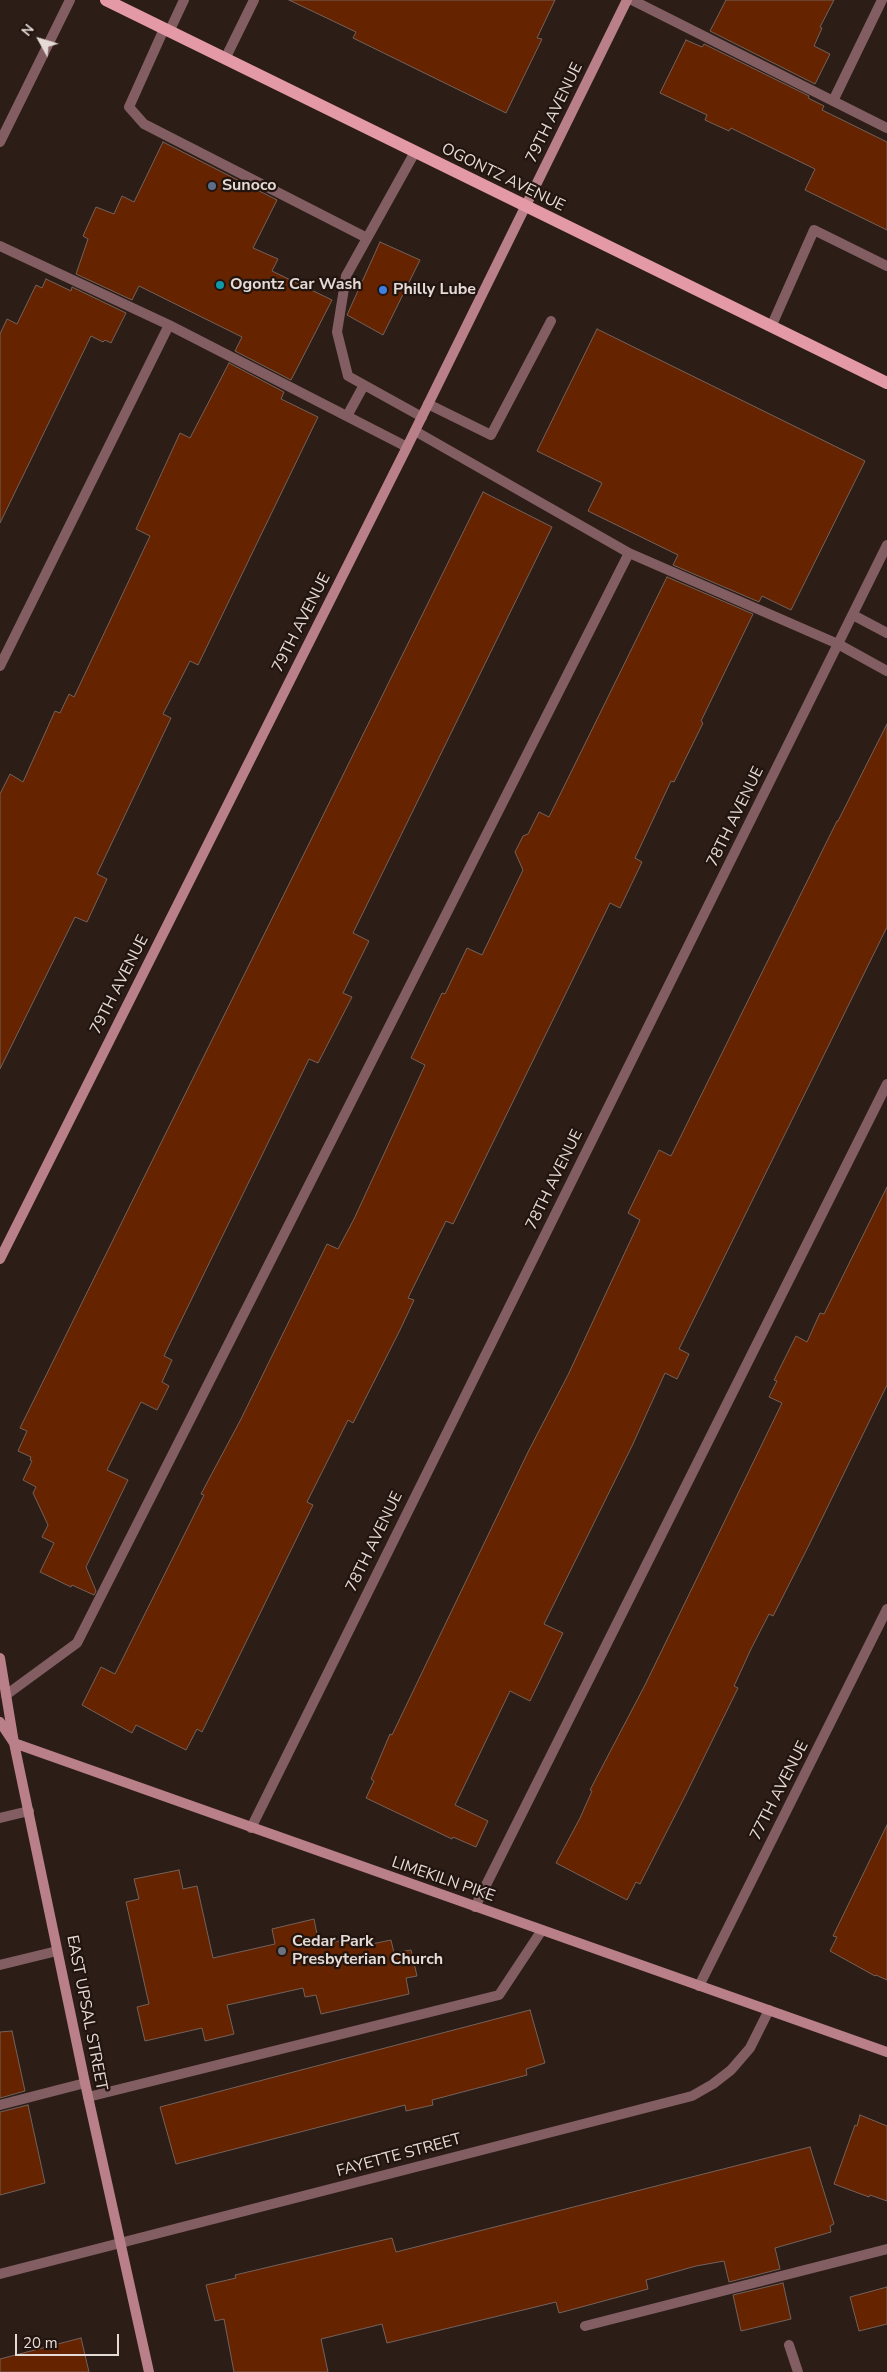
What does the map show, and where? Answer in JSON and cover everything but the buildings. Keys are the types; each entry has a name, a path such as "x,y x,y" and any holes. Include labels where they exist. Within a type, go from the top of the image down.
{"main road":[{"name":"OGONTZ AVENUE","path":"106,0 887,383"}],"street":[{"path":"0,142 70,0"},
{"path":"184,0 166,30 129,107 144,124 367,238"},
{"path":"225,59 254,0"},
{"name":"79TH AVENUE","path":"0,1259 422,417 627,0"},
{"path":"632,0 887,128"},
{"path":"833,101 882,0"},
{"path":"415,152 346,276 337,332 348,376 422,417"},
{"path":"771,326 814,230 887,266"},
{"path":"0,246 169,326 407,447"},
{"path":"428,404 491,435 551,321"},
{"path":"0,666 169,326"},
{"path":"347,416 364,385"},
{"path":"415,431 629,553 838,644 887,671"},
{"name":"78TH AVENUE","path":"251,1828 887,545"},
{"path":"6,1695 77,1643 629,553"},
{"path":"853,615 887,633"},
{"path":"475,1907 887,1084"},
{"name":"77TH AVENUE","path":"699,1986 887,1609"},
{"name":"EAST UPSAL STREET","path":"0,1658 14,1744 85,2084 149,2372"},
{"path":"0,1722 14,1744"},
{"name":"LIMEKILN PIKE","path":"0,1735 14,1744 887,2052"},
{"path":"0,1818 29,1811"},
{"path":"88,2097 499,1996 542,1930"},
{"path":"0,1965 58,1951"},
{"name":"FAYETTE STREET","path":"0,2274 692,2096 713,2084 731,2070 750,2048 769,2010"},
{"path":"0,2105 85,2084"},
{"path":"585,2326 887,2249"},
{"path":"789,2345 798,2372"}],"place":[{"name":"Sunoco","path":"212,186"},
{"name":"Ogontz Car Wash","path":"220,285"},
{"name":"Philly Lube","path":"383,290"},
{"name":"Cedar Park Presbyterian Church","path":"282,1951"}]}
